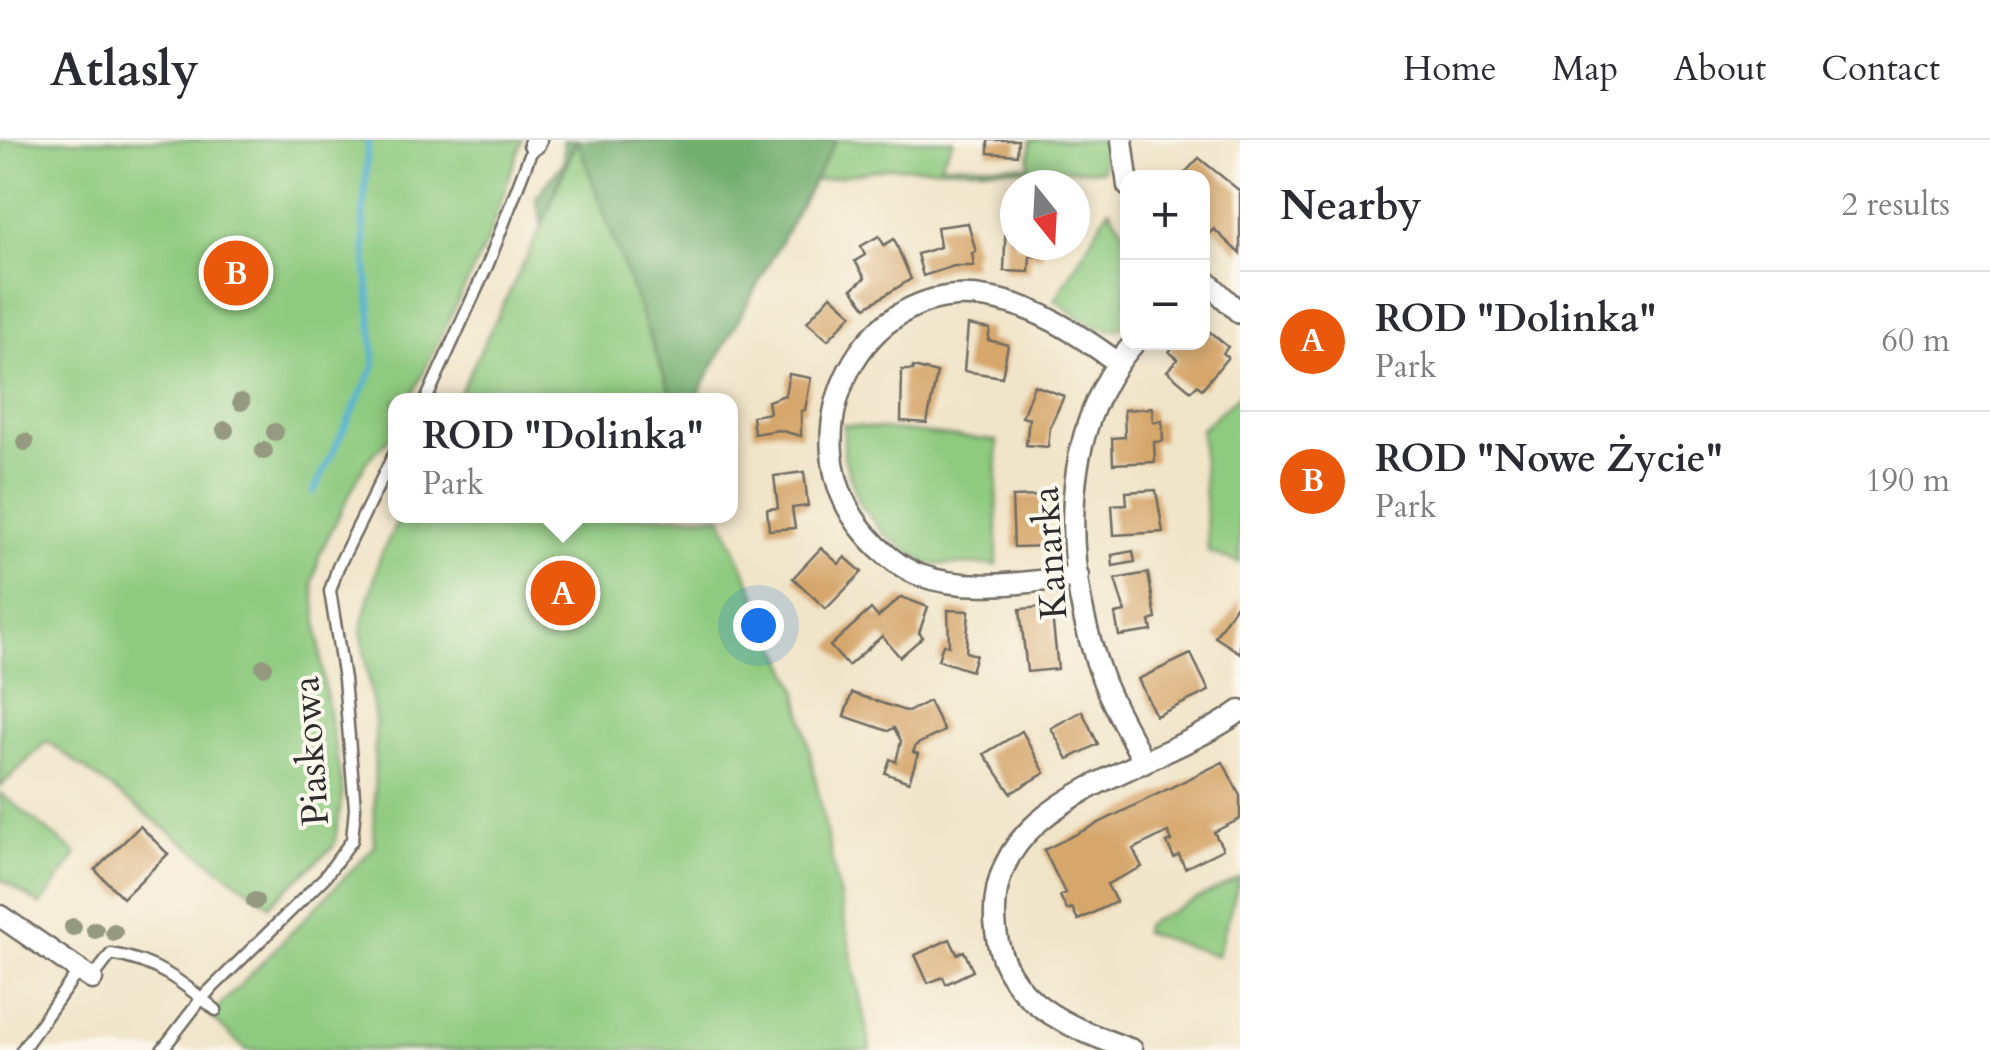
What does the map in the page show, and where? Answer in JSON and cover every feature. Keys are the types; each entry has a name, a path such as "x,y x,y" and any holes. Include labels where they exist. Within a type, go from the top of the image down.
{"street":[{"path":"1122,140 1126,170"},
{"path":"1210,284 1240,312"},
{"path":"1078,576 1002,584 945,581 917,574 892,559 854,521 841,498 831,472 830,418 837,391 886,325 940,300 966,296 1018,305 1068,329 1117,362"},
{"name":"Kanarka","path":"1128,350 1087,417 1079,448 1075,492 1078,576 1102,678 1144,763"},
{"path":"1132,1050 1078,1030 1042,1011 1012,976 1002,957 994,918 1000,878 1026,830 1065,802 1240,711"},
{"path":"0,916 86,974"}],"lane":[{"path":"429,393 535,142"},
{"name":"Piaskowa","path":"162,1050 202,998 314,888 352,840 355,808 344,679 330,592 338,566 388,466"},
{"path":"22,1050 86,974 111,954 165,968 216,1010"}],"green space":[{"path":"0,140 522,140 487,241 413,393 388,393 388,439 366,462 320,553 313,582 323,678 343,792 334,846 269,905 47,741 0,787"},
{"path":"563,140 575,140 542,226 536,197 564,162"},
{"path":"577,140 670,393 459,393 542,226"},
{"path":"577,140 836,140 699,393 670,393"},
{"path":"836,140 954,140 940,164 1029,166 1031,140 1103,140 1102,170 893,167 813,181"},
{"path":"1109,209 1120,226 1120,328 1111,330 1091,324 1055,300 1079,260 1090,260 1090,241"},
{"path":"1240,394 1240,563 1208,552 1201,429"},
{"path":"844,425 997,441 997,565 928,564 884,534 859,503 844,457"},
{"path":"397,523 724,523 797,689 871,1050 246,1050 210,1016 374,847 375,721 361,629 380,557"},
{"path":"0,793 77,854 41,905 0,878"},
{"path":"1240,878 1217,956 1143,932 1146,924"}],"building":[{"path":"988,140 1018,140 1017,155 988,153"},
{"path":"1199,158 1240,191 1240,254 1214,229 1210,233 1210,170 1188,170"},
{"path":"968,223 976,252 972,253 974,266 954,266 923,276 917,254 940,247 937,227"},
{"path":"879,236 884,245 894,239 911,279 866,307 852,289 865,278 855,261 865,255 861,246"},
{"path":"1004,260 1030,260 1029,272 1004,271"},
{"path":"831,295 852,314 828,340 807,322"},
{"path":"968,325 990,329 988,340 1008,345 1002,377 964,371"},
{"path":"1210,332 1228,347 1223,353 1228,357 1202,389 1197,385 1191,391 1167,371 1178,359 1169,352 1210,350"},
{"path":"913,367 937,373 927,423 901,421 902,370"},
{"path":"789,374 811,378 805,410 801,411 801,436 779,430 754,434 752,416 770,413 768,401 785,395"},
{"path":"1034,385 1064,396 1050,427 1048,447 1026,445 1029,419 1022,417"},
{"path":"1152,408 1153,422 1162,421 1163,441 1154,442 1155,462 1113,464 1112,438 1125,437 1124,410"},
{"path":"804,472 808,506 792,508 795,528 769,530 767,509 778,508 774,476"},
{"path":"1156,490 1163,532 1114,535 1112,505 1127,504 1126,492"},
{"path":"1041,496 1047,546 1014,547 1012,497"},
{"path":"821,548 839,564 845,557 862,572 826,609 793,578"},
{"path":"1133,551 1135,562 1113,566 1112,555"},
{"path":"1148,573 1156,619 1150,621 1152,631 1119,636 1115,614 1125,612 1115,579"},
{"path":"901,597 928,607 919,633 923,637 900,657 882,636 848,666 830,646 871,609 878,617"},
{"path":"1240,599 1240,653 1215,637"},
{"path":"1051,606 1058,669 1027,672 1020,609"},
{"path":"948,610 969,611 966,652 976,655 971,671 938,660 943,644 949,646"},
{"path":"1191,654 1209,691 1156,716 1138,679"},
{"path":"852,693 908,712 929,701 944,731 916,745 913,752 918,754 909,782 885,773 890,759 896,762 901,741 894,728 888,731 844,716"},
{"path":"1082,711 1098,744 1068,759 1051,728"},
{"path":"1022,731 1045,773 1011,793 984,754"},
{"path":"1223,762 1240,796 1240,819 1214,832 1223,849 1185,868 1179,855 1174,858 1167,843 1172,841 1168,832 1133,849 1142,867 1107,884 1116,902 1078,920 1072,908 1067,910 1060,896 1065,893 1044,850"},
{"path":"140,826 168,854 123,898 95,870"},
{"path":"950,939 957,954 964,951 973,971 946,984 943,977 928,983 915,955"}],"waterway":[{"path":"313,493 375,365 363,218 368,140"}],"place":[{"name":"ROD \"Nowe Życie\"","path":"236,273"},
{"name":"ROD \"Dolinka\"","path":"563,593"}]}
